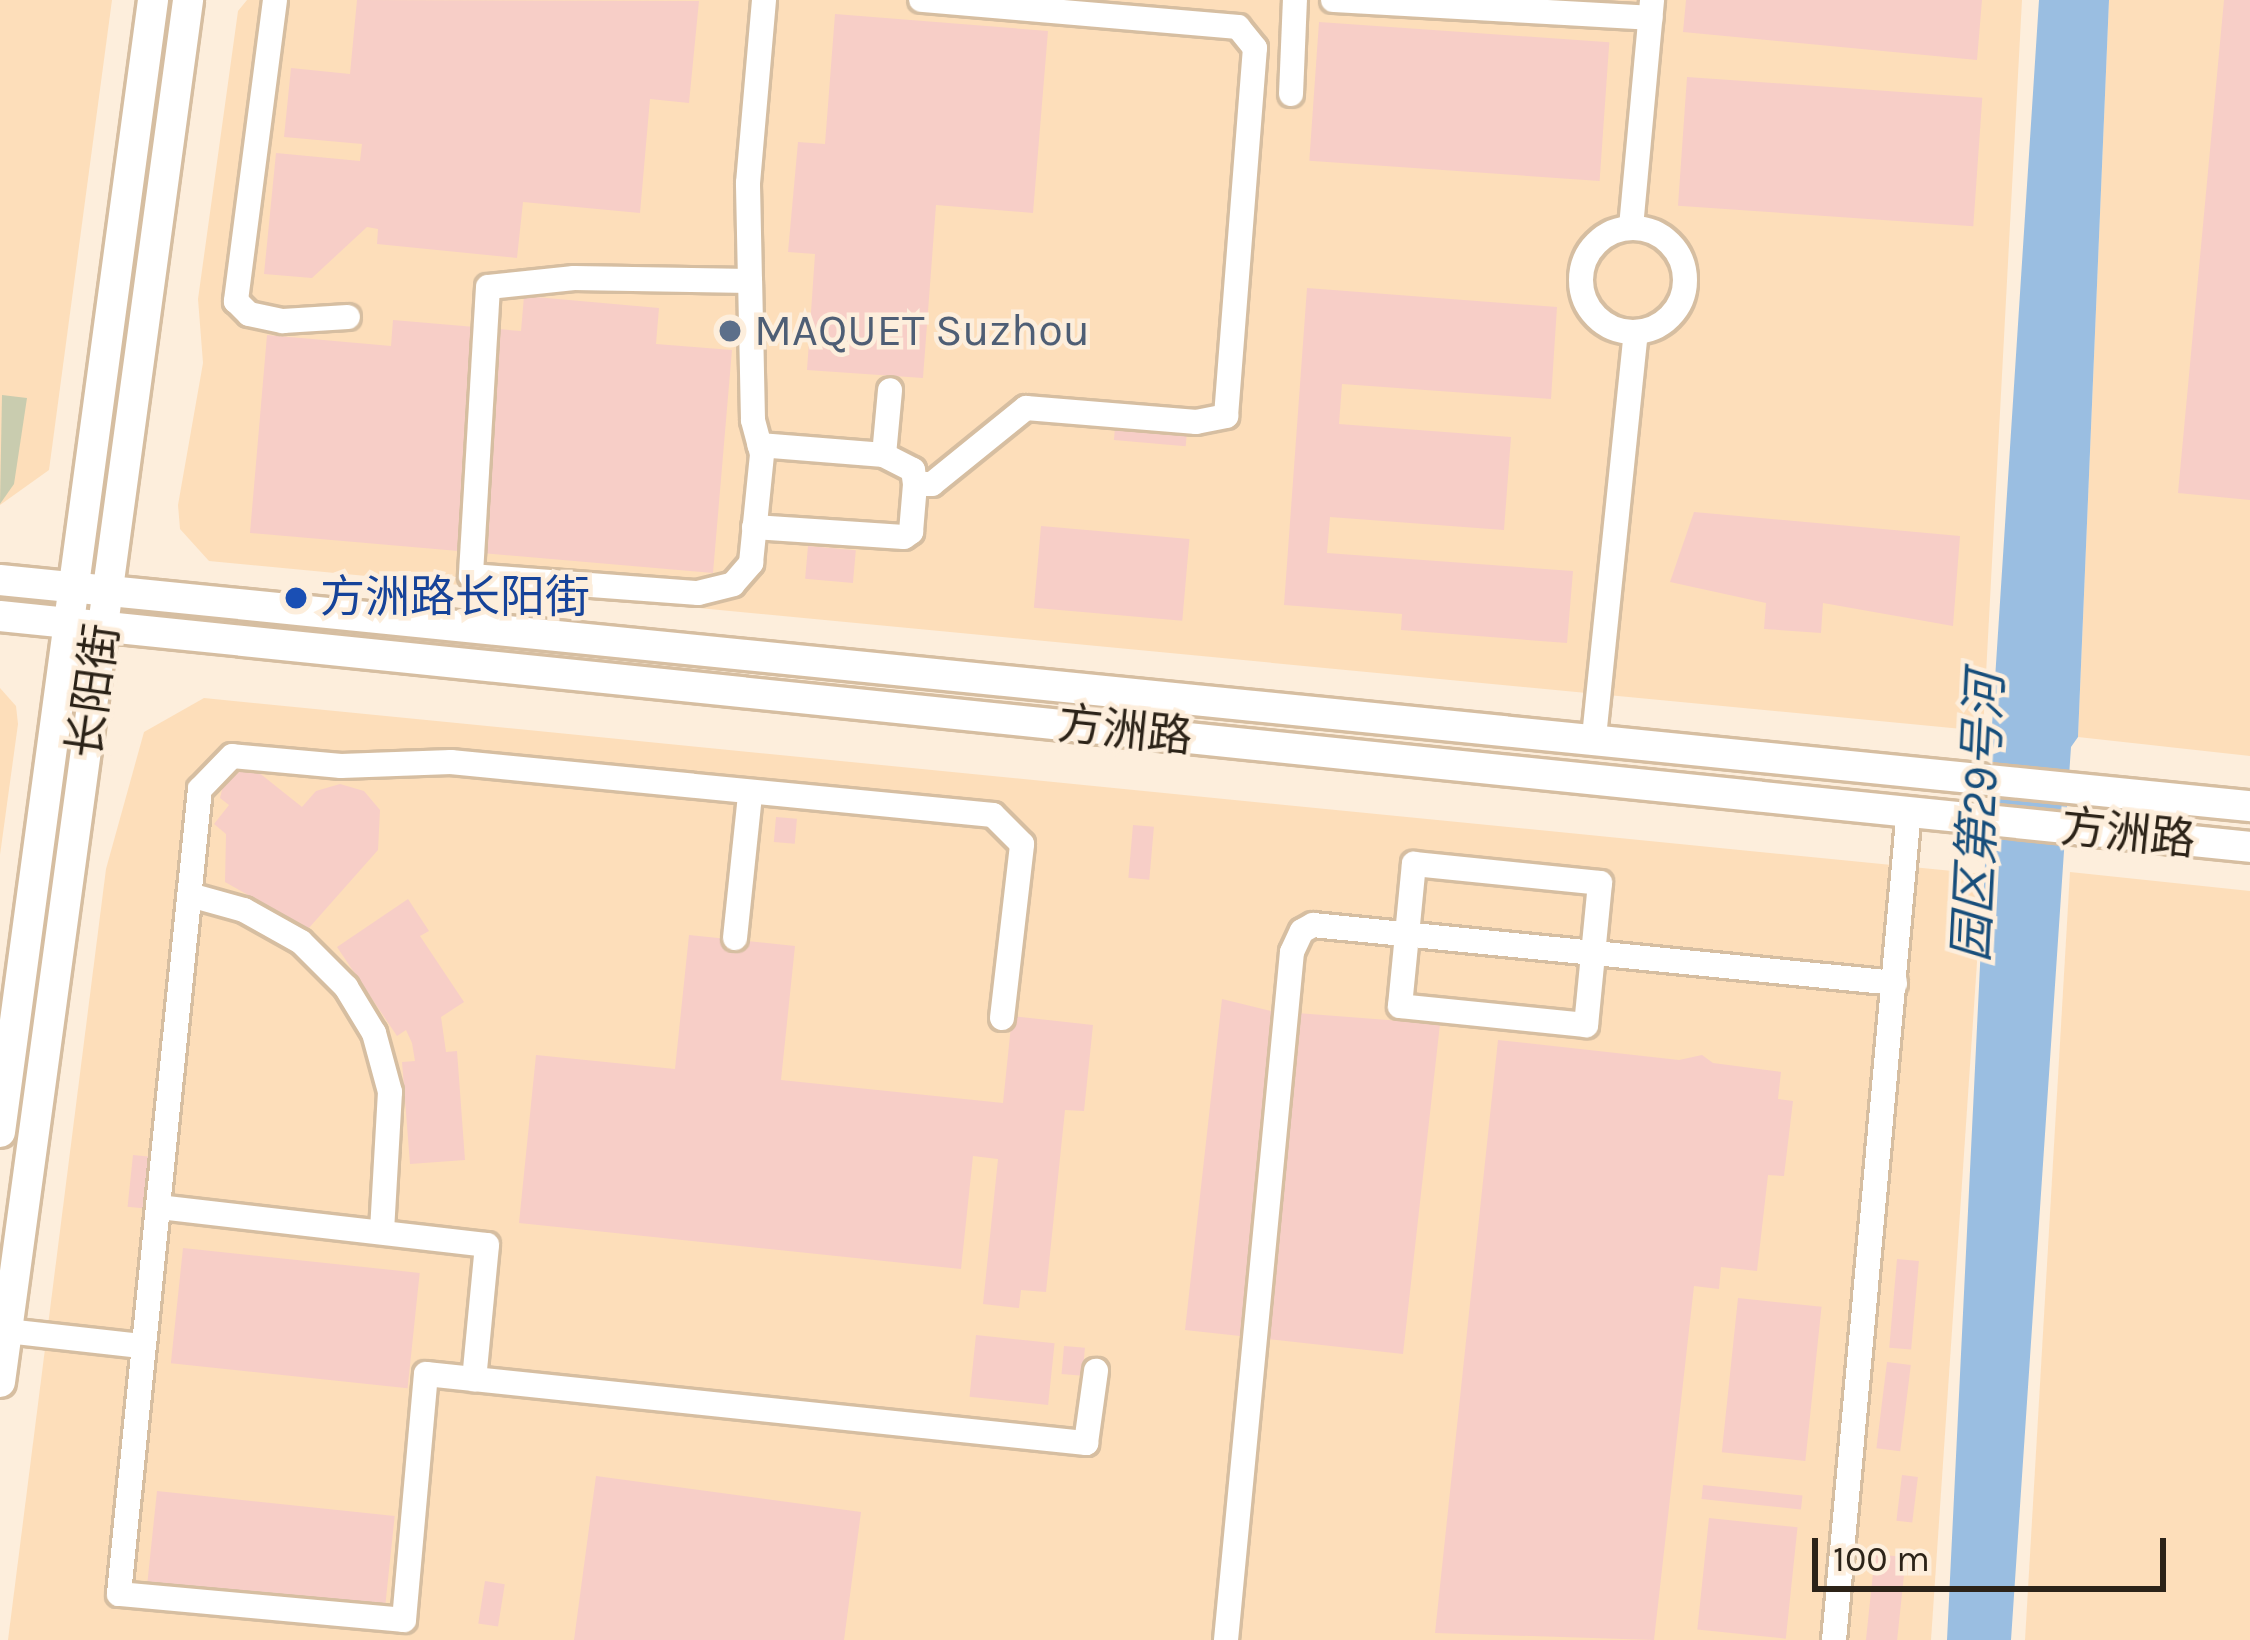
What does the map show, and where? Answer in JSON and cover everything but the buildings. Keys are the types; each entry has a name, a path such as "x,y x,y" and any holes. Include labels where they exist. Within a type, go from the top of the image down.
{"main road":[{"name":"长阳街","path":"0,1132 153,0"},
{"name":"长阳街","path":"0,1382 188,0"},
{"name":"方洲路","path":"0,580 2250,806"},
{"name":"方洲路","path":"0,616 2250,847"}],"lane":[{"path":"275,0 236,301 249,314 283,321 348,317"},
{"path":"750,281 574,278 488,287 471,576 698,592 734,584 751,563 759,445 748,183 764,0"},
{"path":"915,484 932,484 1026,408 1196,422 1226,416 1255,47 1238,27 921,0"},
{"path":"1291,94 1295,0"},
{"path":"1333,0 1651,9 1631,227"},
{"path":"1631,227 1663,236 1683,262 1685,295 1666,322 1636,334 1604,325 1583,299 1581,266 1600,239 1631,227"},
{"path":"1594,737 1636,334"},
{"path":"884,454 890,390"},
{"path":"754,526 904,537 911,532 915,484 913,470 884,454 759,445"},
{"path":"1002,1018 1022,844 993,815 750,796 452,762 341,766 232,756 200,788 159,1207 140,1346 119,1594 404,1620 426,1374 1086,1443 1096,1371"},
{"path":"735,938 750,796"},
{"path":"1834,1640 1909,810"},
{"path":"1414,864 1600,883 1586,1025 1400,1006 1407,934 1414,864"},
{"path":"190,895 244,910 301,943 346,987 374,1033 390,1092 382,1231"},
{"path":"1226,1640 1295,941 1313,925 1895,983"},
{"path":"159,1207 487,1245 474,1378"},
{"path":"7,1331 140,1346"}],"shaded area":[{"path":"0,0 112,0 49,470 0,505"},
{"path":"247,0 2022,0 1983,731 209,561 180,529 178,505 203,363 198,299 238,11"},
{"path":"2109,0 2250,0 2250,756 2078,737"},
{"path":"0,688 16,706 18,724 0,855"},
{"path":"204,698 1983,874 1931,1640 8,1640 106,869 144,732"},
{"path":"2070,872 2250,891 2250,1640 2025,1640"}],"green space":[{"path":"2,395 27,398 14,484 0,504"}],"water":[{"path":"2039,0 2109,0 2078,737 2071,747 2011,1640 1947,1640 1991,741"}],"place":[{"name":"MAQUET Suzhou","path":"730,331"},
{"name":"方洲路长阳街","path":"296,598"}],"water label":[{"name":"园区第29号河","path":"1979,817"}]}
